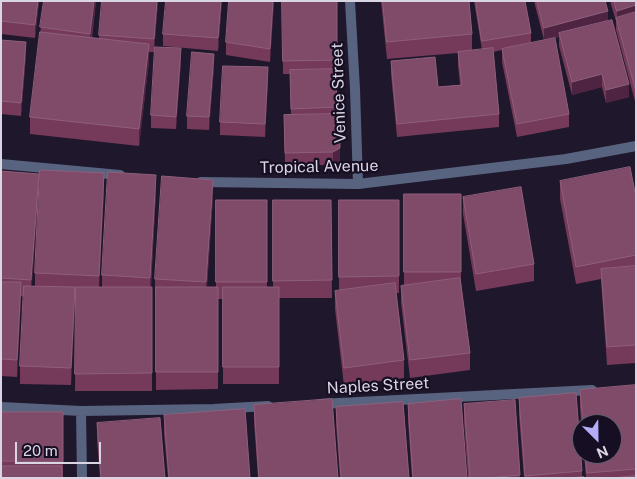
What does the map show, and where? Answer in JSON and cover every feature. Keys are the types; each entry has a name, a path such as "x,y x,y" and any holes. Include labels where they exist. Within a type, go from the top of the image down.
{"street":[{"name":"Venice Street","path":"350,1 358,184"},
{"name":"Tropical Avenue","path":"191,182 358,184 566,159 636,146"},
{"path":"1,164 134,177"},
{"name":"Naples Street","path":"308,404 598,390"},
{"path":"1,407 81,411 280,406"},
{"path":"81,411 82,478"}],"building":[{"path":"1,1 38,1 35,25 1,21"},
{"path":"44,1 94,1 90,34 40,27"},
{"path":"102,1 157,1 154,39 99,35"},
{"path":"166,1 221,1 218,38 163,34"},
{"path":"229,1 273,1 270,49 226,42"},
{"path":"282,1 337,1 337,60 283,61"},
{"path":"383,1 469,1 472,34 387,42"},
{"path":"476,1 525,1 531,33 482,41"},
{"path":"537,1 605,1 608,11 544,28"},
{"path":"614,1 636,1 636,5 617,11"},
{"path":"636,12 636,92 616,18"},
{"path":"612,20 629,84 606,90 602,74 572,82 559,33"},
{"path":"40,32 149,44 139,129 30,117"},
{"path":"555,38 569,114 517,124 502,49"},
{"path":"1,40 26,42 21,103 1,101"},
{"path":"155,47 181,48 176,117 151,115"},
{"path":"493,48 499,114 397,124 391,61 435,57 438,87 462,85 458,52"},
{"path":"192,52 214,54 209,117 187,116"},
{"path":"223,66 268,67 265,124 220,122"},
{"path":"336,69 337,107 291,109 290,70"},
{"path":"339,114 340,148 333,152 285,153 284,115"},
{"path":"630,167 636,197 636,255 576,267 560,181"},
{"path":"40,170 104,173 99,276 35,273"},
{"path":"1,171 39,174 31,280 1,278"},
{"path":"108,172 156,175 150,278 102,275"},
{"path":"162,176 213,180 206,282 155,279"},
{"path":"521,187 534,264 476,274 463,197"},
{"path":"404,194 461,194 461,272 404,272"},
{"path":"216,200 267,200 267,282 216,282"},
{"path":"273,200 331,200 332,280 273,281"},
{"path":"339,200 399,200 399,276 339,277"},
{"path":"636,266 636,345 607,347 601,269"},
{"path":"460,278 470,353 410,360 401,286"},
{"path":"1,282 21,282 17,360 1,359"},
{"path":"395,283 404,360 344,368 335,291"},
{"path":"24,286 75,287 71,368 20,366"},
{"path":"76,287 152,287 152,373 75,374"},
{"path":"156,287 218,287 218,372 156,372"},
{"path":"223,287 279,287 279,367 223,367"},
{"path":"636,385 636,469 587,473 586,464 622,464 622,414 582,414 580,390"},
{"path":"576,393 578,414 572,414 572,464 581,464 582,471 525,476 519,398"},
{"path":"332,399 338,478 259,478 254,405"},
{"path":"461,399 467,478 413,478 408,404"},
{"path":"515,400 520,475 470,478 464,404"},
{"path":"403,402 409,478 341,478 336,407"},
{"path":"245,409 250,478 169,478 164,415"},
{"path":"1,412 63,412 63,462 1,461"},
{"path":"160,418 165,478 101,478 97,423"},
{"path":"1,466 62,466 62,478 1,478"},
{"path":"636,476 636,478 613,478"}]}
